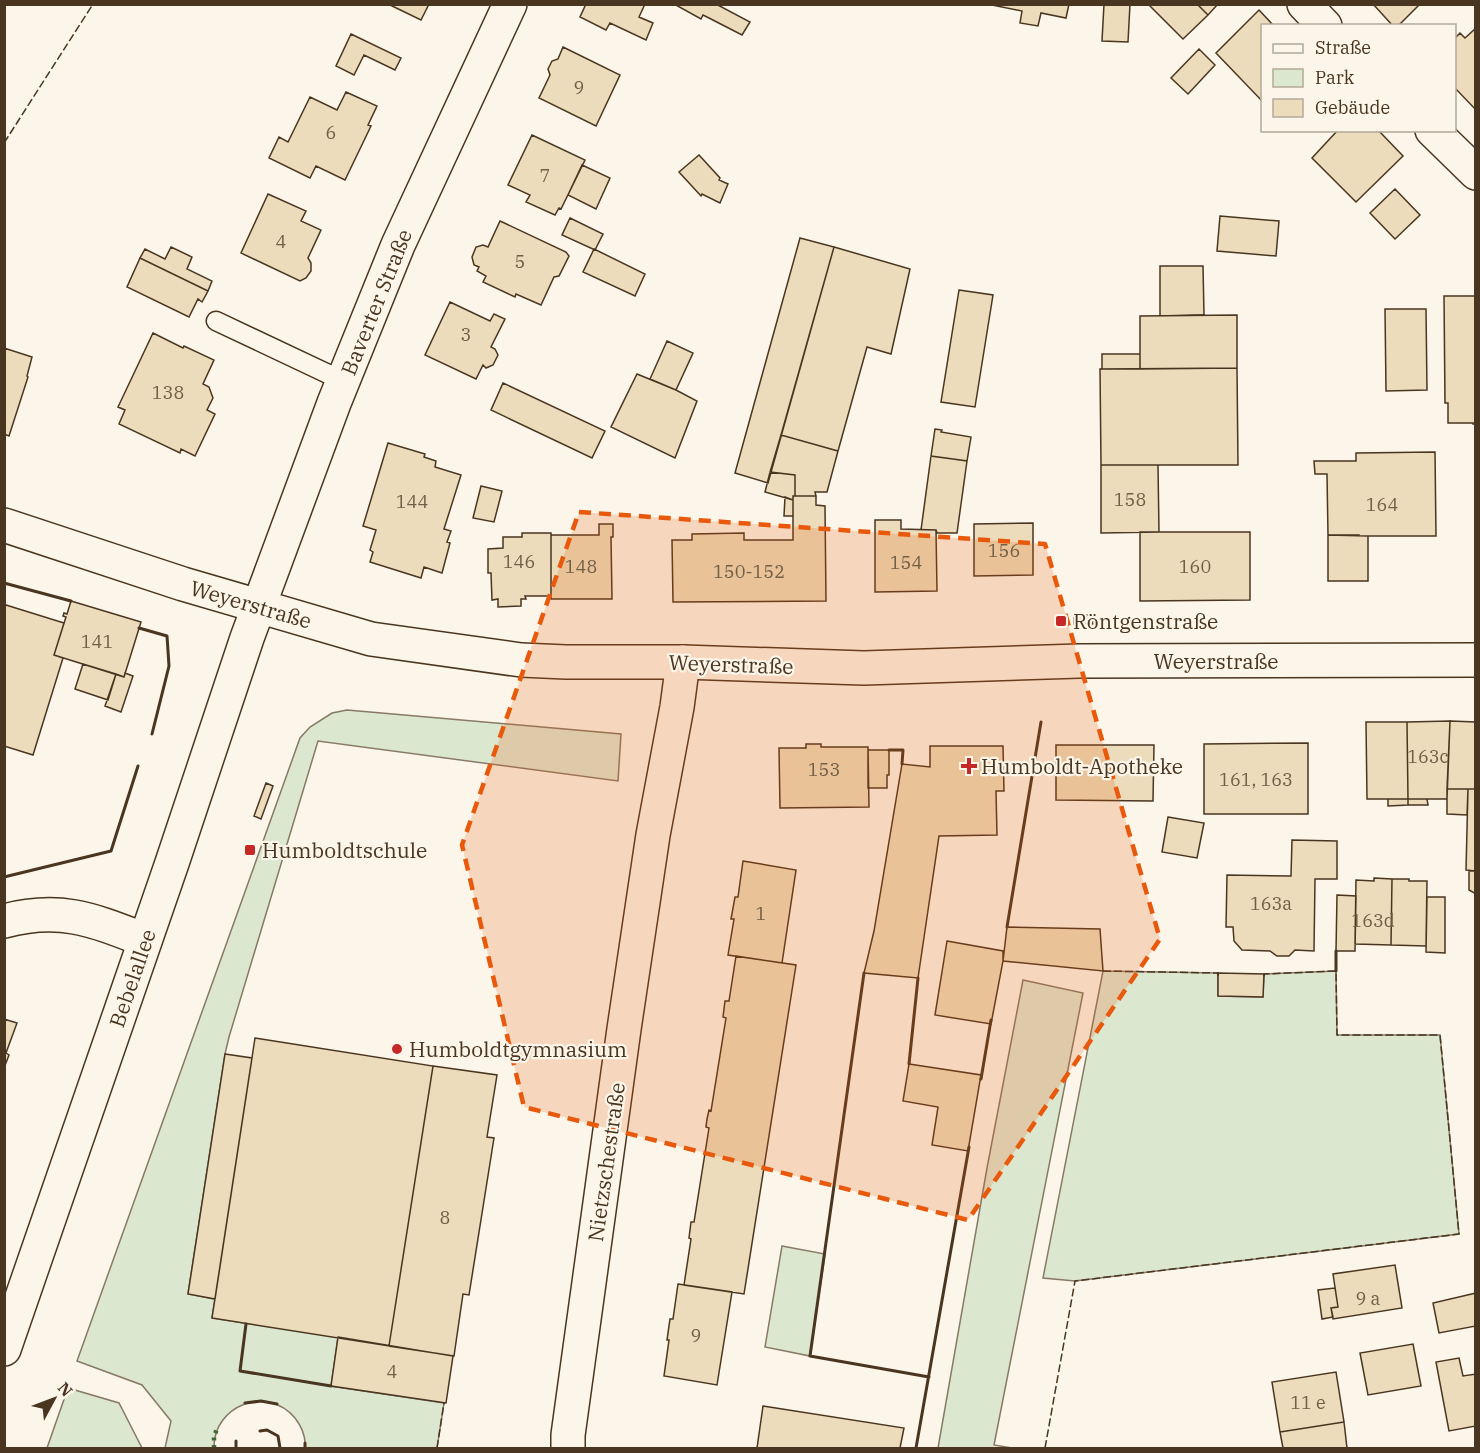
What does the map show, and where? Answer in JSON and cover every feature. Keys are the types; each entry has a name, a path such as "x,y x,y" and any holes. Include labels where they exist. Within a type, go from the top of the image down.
{"main road":[{"name":"Baverter Straße","path":"258,607 333,403 398,245 510,4"},
{"path":"1304,4 1323,24"},
{"path":"1434,132 1476,172"},
{"name":"Weyerstraße","path":"4,525 183,584 370,639 521,660 864,668 1090,661 1476,660"},
{"name":"Bebelallee","path":"4,1349 258,607"},
{"name":"Nietzschestraße","path":"568,1449 568,1435 624,1029 653,835 683,662"},
{"path":"4,921 22,916 50,914 78,917 145,940"}],"lane":[{"path":"216,321 343,381"}],"highlighted area":[{"path":"579,512 1045,544 1160,939 968,1220 524,1107 462,845"}],"green space":[{"path":"347,710 621,734 618,781 318,741 225,1054 188,1294 215,1299 212,1318 338,1337 331,1386 444,1403 437,1448 305,1448 303,1432 295,1418 283,1408 270,1402 257,1401 244,1404 222,1421 216,1433 214,1448 165,1448 171,1421 142,1385 77,1361 300,738 310,727 332,713"},
{"path":"1103,971 1218,973 1218,996 1263,997 1264,974 1336,971 1337,1035 1440,1035 1459,1234 1075,1281 1043,1278"},
{"path":"1023,980 1083,993 994,1445 1012,1448 938,1448 987,1168"},
{"path":"782,1246 825,1254 810,1356 765,1347"},
{"path":"68,1388 119,1403 142,1448 47,1448"}],"building":[{"path":"388,4 429,4 421,20"},
{"path":"586,4 645,4 639,17 653,23 646,40 610,23 606,30 580,17"},
{"path":"674,4 716,4 750,22 742,35 703,15 701,19"},
{"path":"1069,4 1066,18 1041,13 1038,26 1020,23 1022,11 992,5"},
{"path":"1104,4 1130,4 1128,42 1102,41"},
{"path":"1148,4 1197,4 1208,15 1183,39"},
{"path":"1197,4 1218,4 1208,15"},
{"path":"1373,4 1420,4 1400,24 1391,24"},
{"path":"1259,10 1272,24 1261,24 1261,100 1216,53"},
{"path":"1476,28 1476,110 1456,89 1456,37 1460,33 1465,38"},
{"path":"351,34 401,58 395,70 364,55 354,75 336,66"},
{"path":"563,47 620,75 596,126 539,98 550,75 548,69 552,61 558,59"},
{"path":"1199,49 1215,65 1188,94 1171,78"},
{"path":"346,92 377,106 368,125 371,126 345,180 316,166 310,178 269,158 279,137 288,142 310,97 337,110"},
{"path":"1336,132 1380,132 1403,156 1356,202 1312,158"},
{"path":"532,135 585,160 561,209 559,208 555,215 526,202 530,195 508,185"},
{"path":"699,155 720,178 719,180 728,184 720,203 702,194 701,196 679,172"},
{"path":"582,165 610,178 596,209 568,195"},
{"path":"1395,189 1420,215 1395,239 1370,213"},
{"path":"268,194 306,211 301,221 321,230 308,258 311,271 306,278 300,281 241,253"},
{"path":"1220,216 1279,221 1276,256 1217,251"},
{"path":"570,218 603,234 595,250 562,235"},
{"path":"500,221 566,252 569,256 559,276 554,277 541,305 516,294 515,297 483,282 486,276 477,271 479,267 474,265 472,257 476,247 483,245 488,247"},
{"path":"800,238 834,247 768,483 735,473"},
{"path":"171,247 192,257 187,269 212,281 208,291 140,258 145,249 165,259"},
{"path":"834,247 910,269 891,354 867,347 838,451 781,435"},
{"path":"594,249 645,274 635,296 583,272"},
{"path":"140,258 208,291 202,302 198,299 189,317 127,287"},
{"path":"1160,266 1203,266 1204,315 1160,316"},
{"path":"959,290 993,295 975,407 941,402"},
{"path":"1444,296 1476,296 1476,424 1448,423 1448,403 1445,403"},
{"path":"450,302 490,321 494,314 505,319 491,347 498,355 493,365 486,368 483,365 476,379 425,355"},
{"path":"1385,309 1426,309 1427,390 1386,391"},
{"path":"1237,315 1237,368 1140,369 1140,316"},
{"path":"153,333 214,360 203,384 209,387 213,398 207,410 215,414 195,456 181,449 180,453 119,424 125,410 118,407"},
{"path":"667,341 693,353 676,390 650,379"},
{"path":"4,348 32,357 9,436 4,434"},
{"path":"1102,354 1140,354 1140,369 1102,369"},
{"path":"1237,368 1238,465 1101,465 1100,369"},
{"path":"637,374 697,401 675,458 611,427"},
{"path":"503,383 605,431 592,458 491,410"},
{"path":"935,429 971,437 967,461 931,456"},
{"path":"781,435 838,451 827,492 815,492 816,496 795,496 795,475 770,472"},
{"path":"388,443 425,454 424,457 436,461 435,467 461,475 444,529 451,531 442,573 424,567 421,578 370,562 373,552 370,550 376,530 363,526"},
{"path":"1435,452 1436,536 1328,535 1327,474 1315,474 1314,461 1356,461 1356,453"},
{"path":"931,456 967,461 957,533 921,530"},
{"path":"1101,465 1158,465 1159,532 1101,533"},
{"path":"770,472 795,475 793,500 765,492"},
{"path":"481,486 502,491 494,522 473,518"},
{"path":"793,496 816,496 816,505 825,506 826,601 673,602 672,540 692,540 692,534 744,533 744,540 793,540"},
{"path":"785,497 793,500 793,516 784,516"},
{"path":"875,520 901,520 901,529 936,530 937,591 875,592"},
{"path":"1033,523 1033,575 974,576 974,524"},
{"path":"599,524 613,524 613,537 611,537 612,599 551,599 551,535 599,535"},
{"path":"1140,532 1250,532 1250,600 1140,601"},
{"path":"522,533 551,533 551,596 525,596 526,599 521,599 521,606 498,607 498,599 492,600 491,573 488,573 488,549 503,548 503,537 522,537"},
{"path":"1328,535 1368,536 1368,581 1328,581"},
{"path":"71,601 141,622 124,677 54,655 66,617 63,616 64,613 67,614"},
{"path":"6,605 64,623 54,655 63,658 33,755 4,746 4,609"},
{"path":"1074,615 1093,615 1093,624 1074,624"},
{"path":"83,664 116,674 108,700 75,689"},
{"path":"125,673 133,676 121,712 105,706 116,674 124,677"},
{"path":"1450,721 1476,722 1476,789 1447,789"},
{"path":"1450,721 1447,799 1408,799 1407,722"},
{"path":"1366,722 1407,722 1408,799 1367,799"},
{"path":"1308,743 1308,814 1204,814 1204,744"},
{"path":"806,744 821,744 821,747 868,747 869,807 780,808 779,748 806,748"},
{"path":"1056,745 1154,745 1153,801 1056,800"},
{"path":"930,746 1003,746 1004,791 996,791 997,835 939,836 918,978 864,973 874,931 902,764 930,767"},
{"path":"868,750 889,750 887,788 868,788"},
{"path":"266,783 273,786 261,819 254,816"},
{"path":"1447,789 1468,789 1467,815 1447,814"},
{"path":"1468,789 1476,789 1476,871 1466,870"},
{"path":"1388,799 1408,799 1408,805 1388,806"},
{"path":"1408,799 1427,799 1428,805 1408,805"},
{"path":"1168,817 1204,823 1197,858 1162,852"},
{"path":"1292,840 1337,841 1337,879 1315,879 1314,951 1295,950 1289,956 1277,956 1270,951 1242,950 1234,941 1233,927 1226,927 1227,875 1291,876"},
{"path":"743,861 796,870 782,963 728,955 734,919 731,919 735,897 738,897"},
{"path":"1469,871 1476,871 1476,894 1469,890"},
{"path":"1374,878 1392,879 1391,945 1355,944 1356,880 1374,881"},
{"path":"1392,879 1427,881 1426,946 1391,945"},
{"path":"1337,895 1356,896 1355,951 1336,951"},
{"path":"1427,897 1445,897 1445,953 1426,952"},
{"path":"1007,927 1100,929 1103,971 1003,961"},
{"path":"947,941 1003,951 991,1024 935,1015"},
{"path":"736,956 796,965 744,1294 684,1285 691,1239 689,1238 691,1222 694,1222 709,1128 706,1127 707,1119 709,1110 711,1111 726,1018 723,1017 725,1001 729,1001"},
{"path":"1218,973 1264,974 1263,997 1218,996"},
{"path":"4,1019 17,1023 6,1053 9,1055 4,1068"},
{"path":"255,1038 433,1066 389,1346 212,1318"},
{"path":"225,1054 252,1058 215,1299 188,1294"},
{"path":"909,1064 981,1075 968,1151 932,1145 938,1107 903,1101"},
{"path":"433,1066 497,1075 487,1137 494,1138 469,1295 463,1294 454,1356 389,1346"},
{"path":"1395,1265 1402,1308 1333,1319 1331,1308 1338,1307 1333,1274"},
{"path":"678,1284 732,1292 717,1385 664,1376 670,1319 673,1319"},
{"path":"1335,1288 1338,1307 1331,1308 1333,1317 1322,1319 1318,1290"},
{"path":"1476,1293 1476,1326 1439,1333 1433,1303"},
{"path":"338,1337 453,1356 446,1403 331,1386"},
{"path":"1413,1344 1421,1386 1368,1395 1360,1353"},
{"path":"1459,1358 1463,1376 1476,1374 1476,1426 1449,1431 1436,1362"},
{"path":"1336,1372 1344,1422 1280,1432 1272,1382"},
{"path":"763,1406 904,1428 900,1448 757,1448"},
{"path":"1344,1422 1347,1448 1283,1448 1280,1432"}],"hedge":[{"path":"214,1448 214,1436 218,1427"}],"fence":[{"path":"4,143 93,4"},
{"path":"1103,971 1218,973 1218,976"},
{"path":"1045,1448 1075,1281 1459,1234 1440,1035 1337,1035 1336,971 1264,974 1264,978"},
{"path":"437,1448 444,1403"}],"wall":[{"path":"4,583 71,601"},
{"path":"139,628 167,636 169,666 152,734"},
{"path":"1007,927 1041,722"},
{"path":"889,750 903,750 902,764"},
{"path":"4,877 111,851 138,766"},
{"path":"1336,951 1336,971"},
{"path":"864,973 810,1356 929,1377"},
{"path":"909,1064 918,978"},
{"path":"981,1079 991,1020"},
{"path":"916,1448 969,1147"},
{"path":"246,1324 240,1371 331,1386"},
{"path":"245,1403 261,1401 277,1404"},
{"path":"260,1431 267,1430 278,1436 280,1448"},
{"path":"236,1441 236,1448"},
{"path":"305,1443 305,1448"}],"place":[{"name":"Röntgenstraße","path":"1061,621"},
{"name":"Humboldt-Apotheke","path":"969,766"},
{"name":"Humboldtschule","path":"250,850"},
{"name":"Humboldtgymnasium","path":"397,1049"}]}
